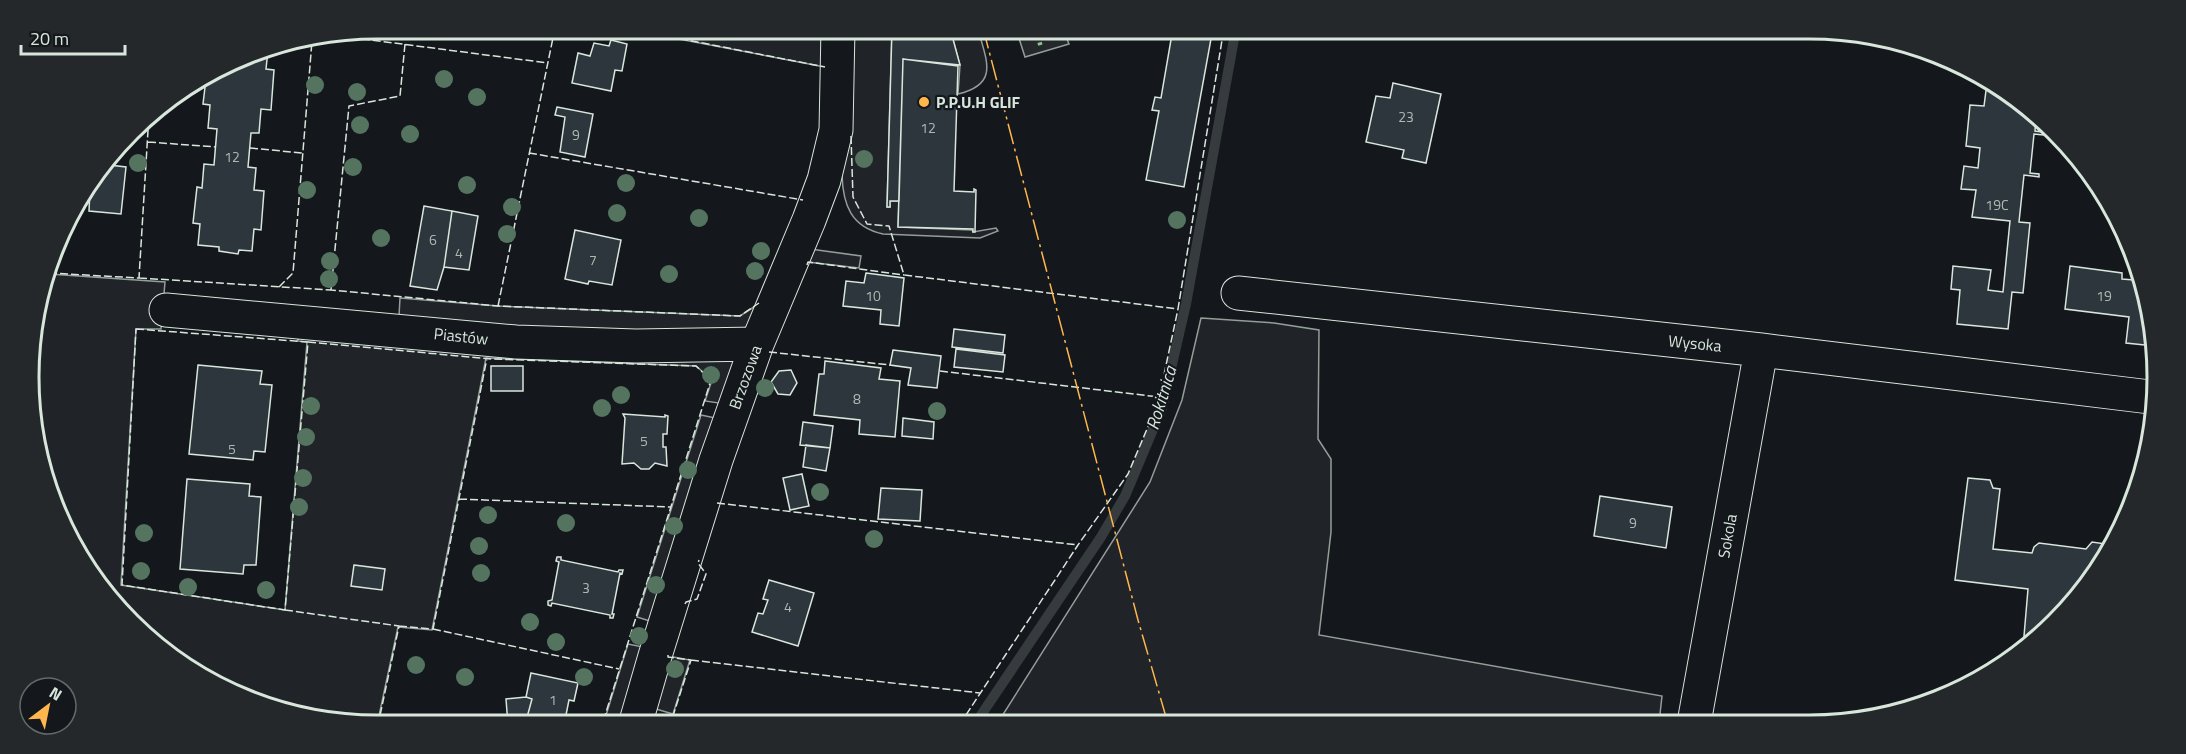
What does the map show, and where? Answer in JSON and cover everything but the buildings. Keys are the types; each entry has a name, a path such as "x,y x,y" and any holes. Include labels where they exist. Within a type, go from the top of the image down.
{"street":[{"name":"Brzozowa","path":"638,715 716,460 758,344 824,180 836,130 838,39"},
{"name":"Wysoka","path":"1238,293 1761,350 2146,397"},
{"name":"Piastów","path":"165,310 516,342 636,346 758,344"},
{"name":"Sokola","path":"1695,715 1761,350"}],"shaded area":[{"path":"678,39 825,39 825,67"},
{"path":"848,39 892,39 887,207 890,207 890,201 899,201 898,227 972,230 973,232 996,228 998,231 980,238 883,234 872,231 856,220 851,213 844,196 842,175"},
{"path":"953,39 980,39 987,69 985,77 971,90 958,94 960,65"},
{"path":"1019,39 1067,39 1069,44 1025,57"},
{"path":"810,249 861,256 859,268 808,262"},
{"path":"55,274 165,282 161,329 136,329 121,585 285,610 307,342 297,341 305,330 736,359 725,404 705,401 712,380 696,366 486,358 432,630 398,627 379,715 377,715 311,709 248,689 189,658 138,616 109,583 84,546 57,486 45,443 40,399 40,355 45,311"},
{"path":"400,298 498,306 740,316 760,303 755,325 739,329 630,334 496,330 399,316"},
{"path":"1201,318 1274,323 1319,330 1318,439 1331,459 1331,532 1319,635 1662,696 1660,715 1003,715 1150,482 1182,400"},
{"path":"701,415 720,419 653,622 637,617"},
{"path":"628,644 648,648 629,715 606,715"},
{"path":"668,656 690,660 673,714 656,709"}],"waterway":[{"name":"Rokitnica","path":"981,715 1101,537 1125,496 1162,408 1186,304 1234,39"}],"hedge":[{"path":"1038,39 1041,47"}],"fence":[{"path":"367,39 548,63"},
{"path":"498,306 553,39"},
{"path":"682,39 825,67"},
{"path":"851,136 853,197 867,224 889,226 904,275 1178,309 1222,39"},
{"path":"405,44 400,96 349,106 331,290 498,306 740,316 759,303"},
{"path":"279,287 293,273 312,45"},
{"path":"56,273 139,278 148,129"},
{"path":"148,142 216,147"},
{"path":"250,148 302,153"},
{"path":"529,153 803,200"},
{"path":"807,265 808,262 904,275"},
{"path":"139,278 331,290"},
{"path":"966,715 1078,545 1128,474 1158,403 1178,309"},
{"path":"136,329 308,342 285,610 122,585 136,329"},
{"path":"308,342 492,359 696,366 711,380 605,715"},
{"path":"769,352 890,365"},
{"path":"399,626 433,629 487,358"},
{"path":"940,371 1159,397"},
{"path":"459,499 671,507"},
{"path":"717,503 1078,545"},
{"path":"685,604 697,599 706,574 698,563 699,560"},
{"path":"285,610 399,626 380,715"},
{"path":"433,629 619,669"},
{"path":"668,655 668,657 691,660 673,715"},
{"path":"691,660 980,693"}],"power":[{"path":"986,39 1138,620 1165,715"}],"place":[{"name":"P.P.U.H GLIF","path":"924,102"}]}
